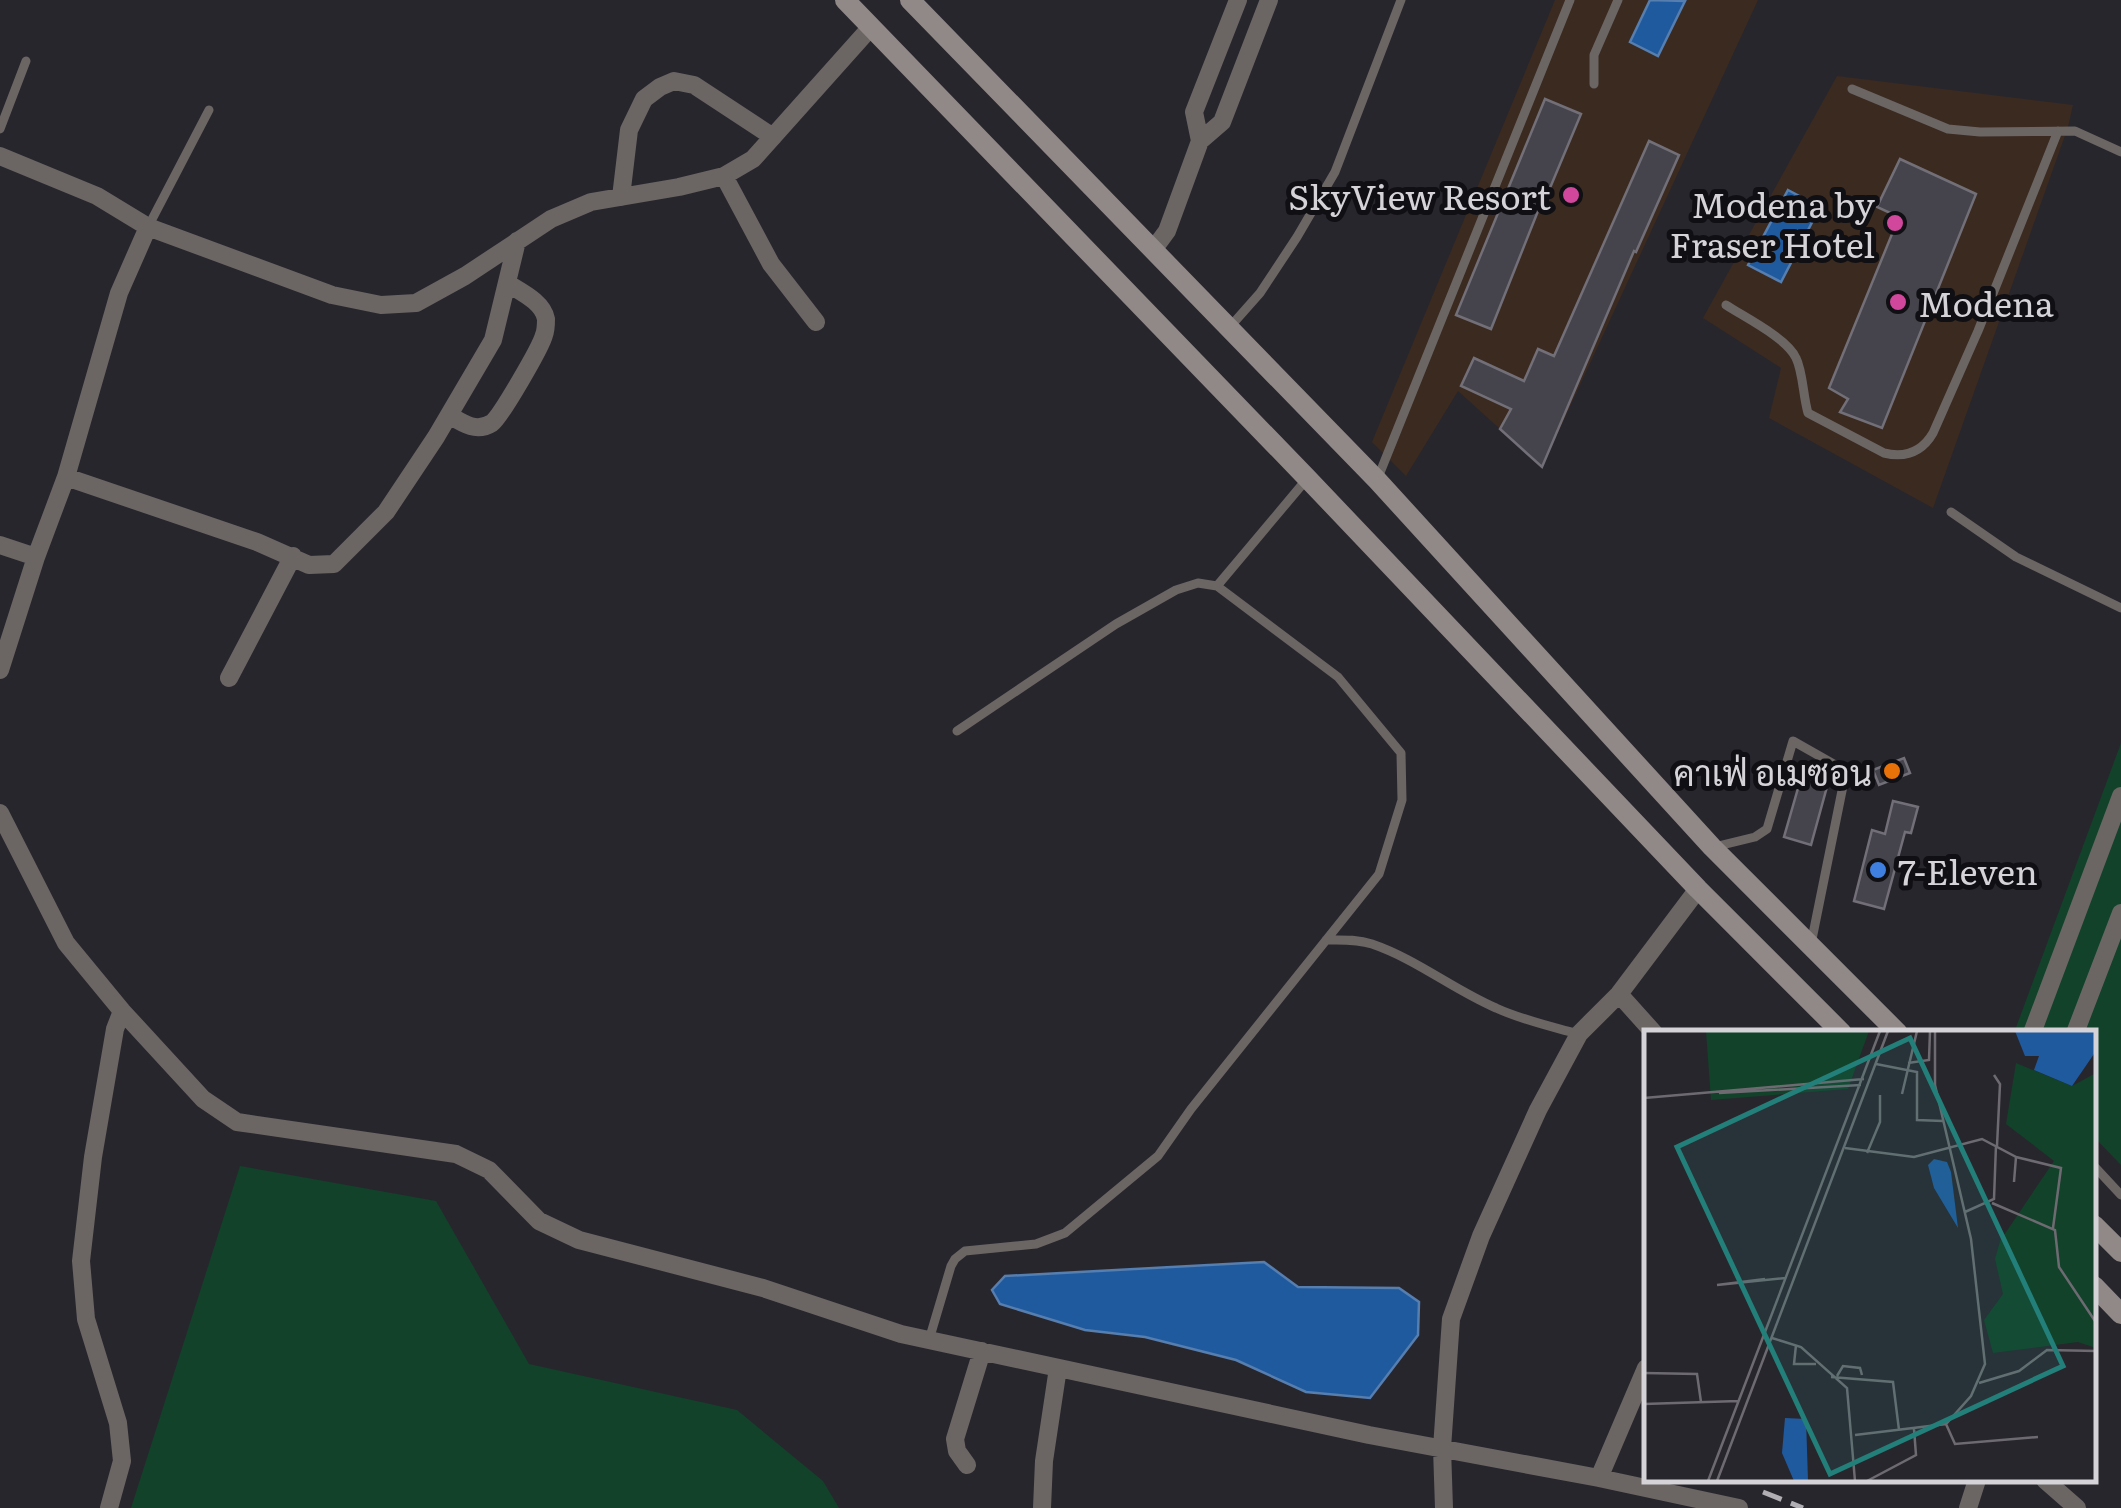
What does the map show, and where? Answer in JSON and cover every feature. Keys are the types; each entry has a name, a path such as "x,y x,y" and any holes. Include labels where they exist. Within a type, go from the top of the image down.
{"main road":[{"path":"845,0 1308,478 1698,889 1839,1030"},
{"path":"910,0 1376,480 1712,848 1895,1030"},
{"path":"2096,1227 2121,1252"},
{"path":"2096,1288 2121,1314"}],"street":[{"path":"1200,141 1194,112 1238,0"},
{"path":"1152,250 1167,230 1200,141 1222,122 1269,0"},
{"path":"0,156 97,196 148,227 332,295 381,305 416,303 551,219 591,202 724,176 753,160 871,27"},
{"path":"621,197 630,130 644,99 674,81 694,86 773,137"},
{"path":"724,176 772,264 816,322"},
{"path":"0,670 66,477 119,294 148,227"},
{"path":"66,477 293,556 309,565 334,564 386,512 493,340 518,241"},
{"path":"449,414 470,427 492,422 544,337 546,317 538,304 507,282"},
{"path":"0,545 36,557"},
{"path":"229,678 293,556"},
{"path":"2033,1030 2121,796"},
{"path":"0,812 66,943 122,1011 203,1098 237,1122 456,1154 489,1170 539,1221 579,1240 762,1288 901,1334 930,1332 982,1352 1369,1435 1739,1508"},
{"path":"1444,1508 1442,1448 1451,1318 1489,1218 1538,1110 1579,1034 1619,994 1698,889"},
{"path":"2076,1030 2114,955 2121,912"},
{"path":"1619,994 1651,1030"},
{"path":"109,1508 122,1462 118,1423 86,1319 81,1261 92,1157 114,1029 122,1011"},
{"path":"967,1466 957,1452 955,1439 982,1352"},
{"path":"1042,1508 1044,1461 1058,1368"},
{"path":"1599,1478 1644,1373"},
{"path":"1968,1508 1976,1483"},
{"path":"2048,1483 2077,1508"}],"lane":[{"path":"1229,328 1260,293 1335,172 1401,0"},
{"path":"1376,480 1570,0"},
{"path":"1594,84 1594,55 1618,0"},
{"path":"0,128 26,61"},
{"path":"1852,89 1948,129 2074,131 2121,152"},
{"path":"148,227 209,110"},
{"path":"1726,305 1784,343 1796,357 1808,413 1884,453 1895,456 1919,449 1933,433 1978,331 2058,131"},
{"path":"1218,586 1308,478"},
{"path":"1951,512 2016,556 2121,608"},
{"path":"930,1332 955,1259 965,1251 1036,1244 1065,1233 1158,1156 1202,1094 1379,874 1402,800 1401,753 1338,677 1218,586 1198,583 1176,590 1116,624 957,731"},
{"path":"1712,848 1755,837 1766,829 1793,742 1846,771 1810,947"},
{"path":"1326,940 1369,943 1497,1008 1579,1034"},
{"path":"2096,1168 2121,1195"}],"shaded area":[{"name":"SkyView Resort","path":"1555,0 1758,0 1542,467 1458,391 1406,476 1372,442"},
{"name":"Modena by Fraser Hotel","path":"1837,76 2073,105 1933,508 1769,418 1781,368 1703,318"}],"green space":[{"path":"2121,743 2121,1165 2096,1139 2096,1030 2015,1030"},
{"path":"240,1166 436,1201 529,1364 737,1410 823,1481 839,1508 131,1508"}],"water":[{"path":"1650,0 1685,1 1658,56 1630,42"},
{"path":"1788,190 1820,207 1781,282 1748,265"},
{"path":"1264,1262 1298,1287 1399,1288 1419,1302 1418,1335 1370,1398 1306,1392 1236,1360 1145,1337 1085,1330 1000,1304 992,1290 1005,1276"}],"building":[{"path":"1545,99 1581,114 1491,329 1456,315"},
{"path":"1649,141 1679,155 1542,467 1500,429 1511,409 1461,386 1474,358 1524,381 1538,349 1554,356"},
{"name":"Modena","path":"1900,159 1976,194 1882,428 1840,412 1848,399 1829,388 1899,217 1877,207"},
{"name":"คาเฟ่ อเมซอน","path":"1904,758 1910,773 1879,785 1873,770"},
{"path":"1805,764 1831,772 1811,845 1784,837"},
{"name":"7-Eleven","path":"1893,801 1918,807 1911,833 1905,832 1884,909 1854,901 1872,830 1885,834"}],"railway":[{"path":"1763,1492 1803,1508"}],"place":[{"name":"SkyView Resort","path":"1571,195"},
{"name":"Modena by Fraser Hotel","path":"1895,223"},
{"name":"Modena","path":"1898,302"},
{"name":"คาเฟ่ อเมซอน","path":"1892,771"},
{"name":"7-Eleven","path":"1878,870"}]}
